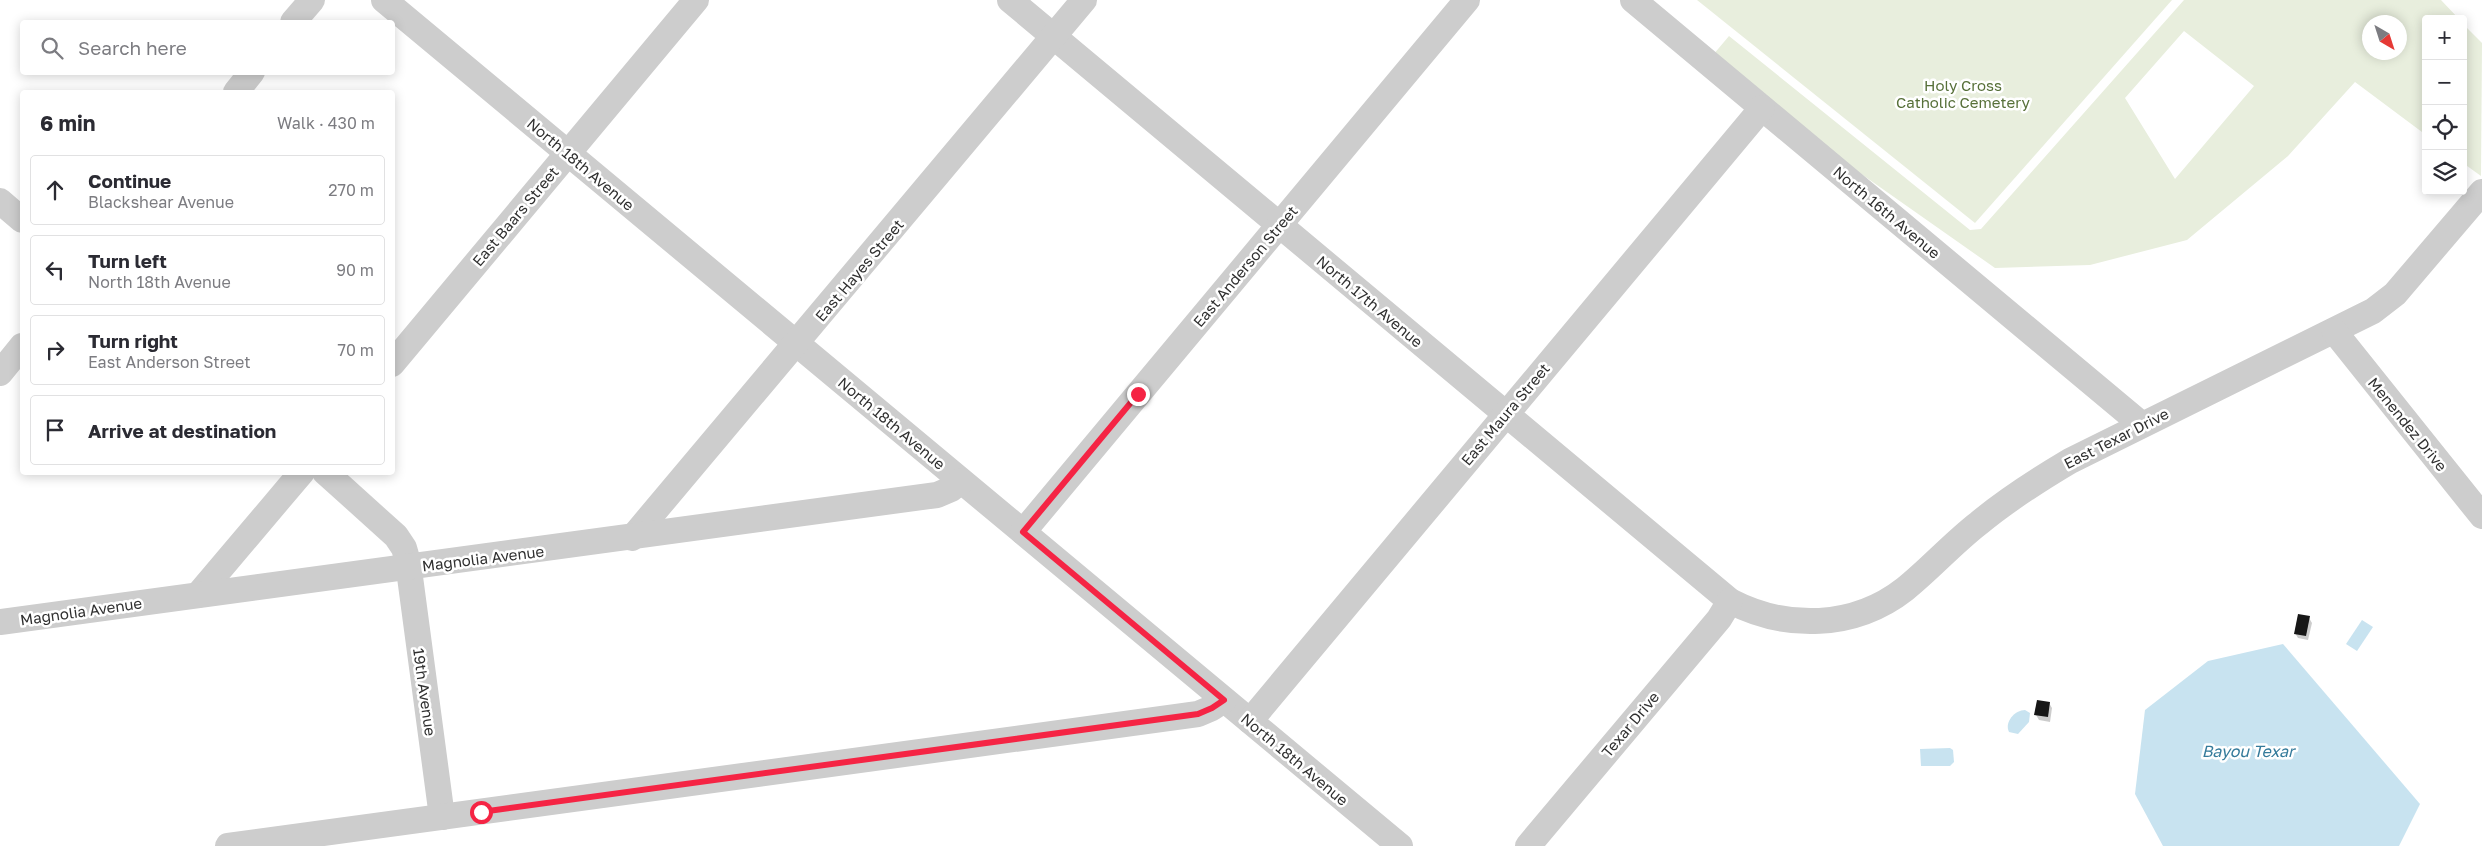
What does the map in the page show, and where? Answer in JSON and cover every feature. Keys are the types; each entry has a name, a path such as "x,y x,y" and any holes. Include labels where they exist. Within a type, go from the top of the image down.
{"street":[{"path":"295,20 312,0"},
{"name":"North 18th Avenue","path":"384,0 1400,846"},
{"name":"East Baars Street","path":"395,360 696,0"},
{"name":"North 17th Avenue","path":"1010,0 1730,601"},
{"name":"East Hayes Street","path":"632,538 797,344 1084,0"},
{"name":"East Anderson Street","path":"1023,532 1467,0"},
{"name":"North 16th Avenue","path":"1633,0 2141,424"},
{"path":"238,90 250,75"},
{"name":"East Maura Street","path":"1250,721 1762,108"},
{"name":"East Texar Drive","path":"1730,601 1763,616 1790,621 1835,620 1862,613 1886,602 1905,589 1978,523 2023,490 2070,460 2373,311 2395,294 2482,192"},
{"path":"0,201 20,218"},
{"name":"Menendez Drive","path":"2334,331 2482,516"},
{"path":"0,373 20,348"},
{"path":"198,595 299,475"},
{"name":"19th Avenue","path":"328,475 396,536 404,548 409,567 442,817"},
{"name":"Magnolia Avenue","path":"0,622 632,538 937,495 951,489 962,481"},
{"name":"Texar Drive","path":"1528,846 1719,619 1730,601"},
{"path":"228,846 1198,714 1224,700"}],"green space":[{"name":"Holy Cross Catholic Cemetery","path":"1697,0 2172,0 1975,223"},
{"path":"2184,0 2441,0 2455,15 2422,15 2422,132 2355,82 2288,156 2187,240 2090,265 1995,268 1830,152 1713,55 1729,36 1970,230 1981,229","holes":["2184,31 2254,86 2175,179 2125,98"]},
{"path":"2467,28 2482,43 2481,176 2467,166"}],"water":[{"path":"2362,620 2373,627 2357,651 2346,644"},
{"name":"Bayou Texar","path":"2283,644 2420,804 2399,846 2163,846 2135,794 2145,710 2208,661"},
{"path":"2025,710 2030,713 2029,722 2018,734 2009,732 2008,724 2011,717"},
{"path":"1950,748 1953,750 1954,762 1950,766 1921,766 1920,749"}],"building":[{"path":"2298,614 2310,616 2306,636 2294,634"},
{"path":"2037,700 2050,702 2048,717 2034,715"}],"route":[{"path":"481,812 1072,732 1198,714 1212,708 1224,700 1023,532 1138,394"}]}
